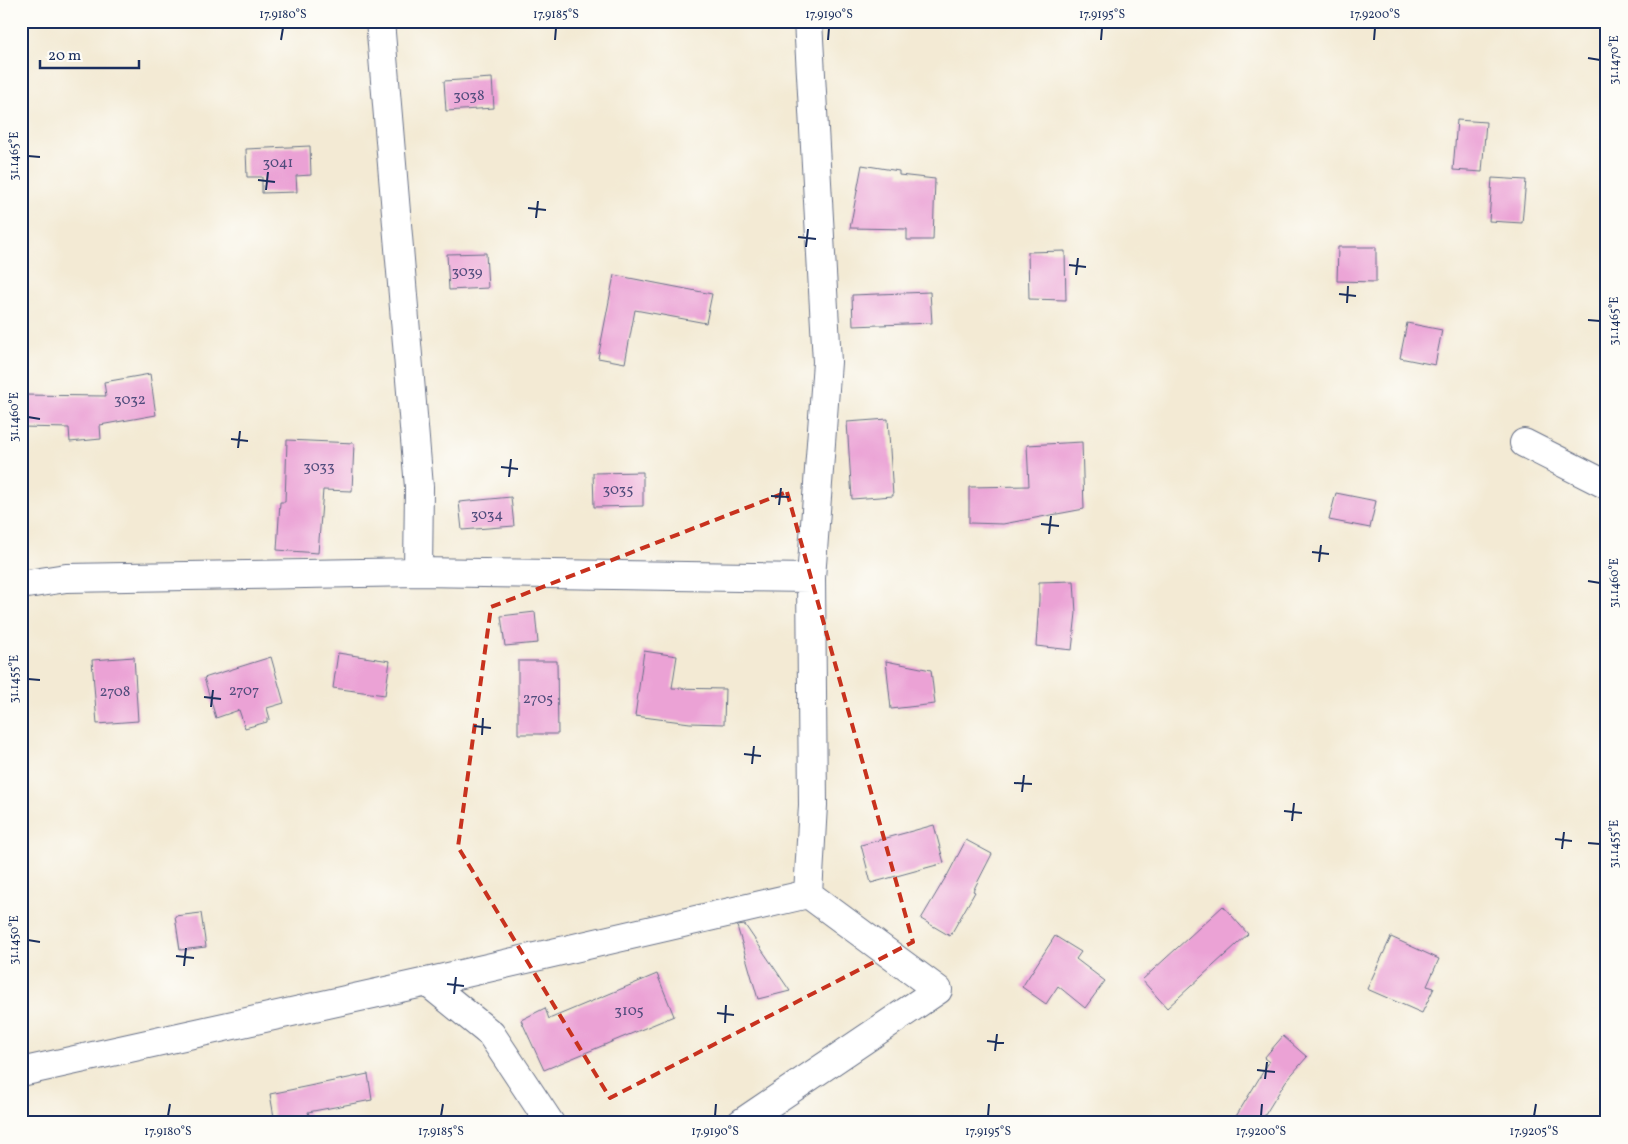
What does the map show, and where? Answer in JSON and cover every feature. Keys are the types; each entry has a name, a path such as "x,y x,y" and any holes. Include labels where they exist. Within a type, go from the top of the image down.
{"street":[{"path":"380,21 418,487 418,572"},
{"path":"808,21 827,362 811,578 813,805 808,894"},
{"path":"1524,443 1607,485"},
{"path":"21,585 66,578 418,572 811,578"},
{"path":"21,1072 427,982 808,894 938,990 741,1123"},
{"path":"427,982 490,1034 550,1123"}],"highlighted area":[{"path":"787,492 913,942 610,1098 458,847 491,607"}],"building":[{"path":"492,78 494,108 446,111 444,81"},
{"path":"1457,120 1486,122 1482,172 1453,170"},
{"path":"310,146 311,175 296,176 297,192 262,193 262,177 247,177 246,149"},
{"path":"862,165 899,171 899,175 935,179 933,240 907,240 907,229 850,228"},
{"path":"1492,178 1526,180 1522,223 1489,221"},
{"path":"1338,247 1376,247 1376,282 1337,281"},
{"path":"1065,251 1066,300 1029,299 1028,252"},
{"path":"486,253 488,288 449,290 447,254"},
{"path":"614,275 712,294 706,323 635,310 625,363 598,358"},
{"path":"930,292 932,323 853,326 852,295"},
{"path":"1407,323 1442,330 1435,365 1400,358"},
{"path":"150,374 156,415 100,425 101,439 70,442 69,428 21,427 21,395 106,396 104,382"},
{"path":"888,419 893,496 852,499 847,422"},
{"path":"287,440 354,443 352,491 323,490 318,553 277,550 280,502 285,502"},
{"path":"1082,442 1084,509 1003,524 969,523 969,487 1029,486 1027,445"},
{"path":"643,472 643,506 594,507 593,473"},
{"path":"1336,493 1376,501 1370,528 1329,520"},
{"path":"511,497 514,526 462,530 459,502"},
{"path":"1074,581 1076,613 1072,650 1036,646 1039,582"},
{"path":"535,612 538,643 505,646 501,616"},
{"path":"644,651 677,656 672,688 725,689 724,724 690,723 635,716"},
{"path":"338,653 390,661 385,695 333,688"},
{"path":"134,657 138,721 97,724 92,660"},
{"path":"271,657 284,703 267,708 270,719 267,719 267,722 245,728 239,710 216,718 204,678"},
{"path":"518,661 557,661 558,734 518,734"},
{"path":"886,661 931,670 935,704 891,709"},
{"path":"934,825 944,863 871,883 861,845"},
{"path":"966,840 992,854 973,891 975,892 950,936 921,919"},
{"path":"1223,906 1248,934 1167,1008 1142,980"},
{"path":"201,913 206,947 180,950 175,916"},
{"path":"745,925 790,991 758,999 737,926"},
{"path":"1055,936 1081,952 1076,959 1105,981 1085,1008 1058,986 1046,1004 1022,987"},
{"path":"1391,937 1439,959 1427,986 1434,988 1422,1013 1367,989"},
{"path":"657,974 674,1016 544,1070 521,1020 545,1008 549,1019"},
{"path":"1283,1036 1307,1057 1286,1081 1260,1123 1232,1123 1269,1062 1264,1058"},
{"path":"368,1074 372,1100 308,1112 310,1119 289,1123 275,1123 270,1094"}]}
